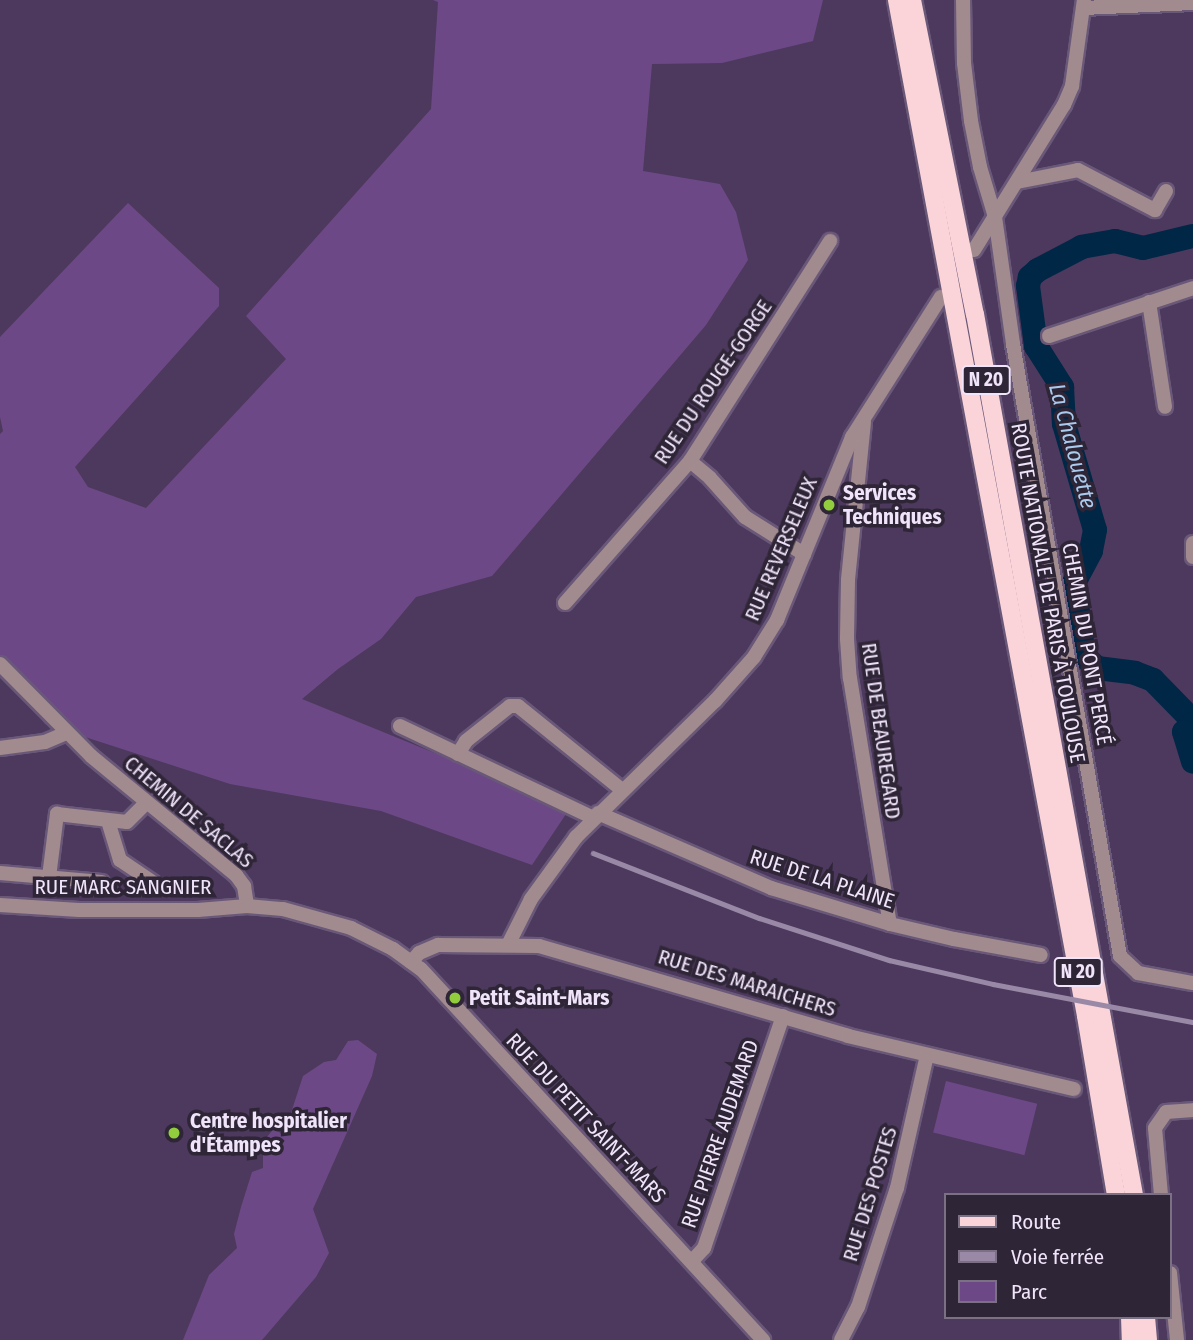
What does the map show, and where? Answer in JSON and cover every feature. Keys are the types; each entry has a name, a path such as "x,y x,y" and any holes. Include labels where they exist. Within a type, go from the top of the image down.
{"main road":[{"name":"ROUTE NATIONALE DE PARIS À TOULOUSE","path":"897,0 1086,1016 1116,1193"},
{"name":"ROUTE NATIONALE DE PARIS À TOULOUSE","path":"912,0 975,314 1134,1193"},
{"path":"1129,1319 1131,1340"},
{"path":"1146,1319 1147,1340"}],"street":[{"name":"CHEMIN DU PONT PERCÉ","path":"963,0 964,63 971,121 980,167 995,217 998,253 1017,370 1120,956 1138,973 1193,983"},
{"path":"974,250 1055,124 1072,86 1084,4 1193,3"},
{"path":"1017,183 1078,170 1155,210 1166,191"},
{"name":"RUE DU ROUGE-GORGE","path":"565,603 690,461 830,241"},
{"path":"1049,336 1193,288"},
{"name":"RUE REVERSELEUX","path":"508,945 531,899 558,860 596,815 716,701 754,657 777,620 852,437 941,297"},
{"path":"1149,302 1165,407"},
{"name":"RUE DE BEAUREGARD","path":"864,417 848,580 849,665 890,924"},
{"path":"690,461 710,478 745,517 804,554"},
{"path":"830,486 856,491"},
{"path":"1193,543 1193,557"},
{"name":"CHEMIN DE SACLAS","path":"0,664 91,757 236,875 244,886 247,906"},
{"path":"458,754 466,741 510,706 518,706 539,720 622,790"},
{"name":"RUE DE LA PLAINE","path":"400,726 596,815 771,888 890,924 1041,955"},
{"path":"0,748 45,742 66,733"},
{"path":"49,877 57,814 127,822 147,802"},
{"path":"108,821 120,860 154,883"},
{"path":"0,873 102,882"},
{"name":"RUE MARC SANGNIER","path":"0,905 119,911 198,911 247,906"},
{"name":"RUE DU PETIT SAINT-MARS","path":"247,906 283,909 351,928 393,949 421,969 764,1340"},
{"name":"RUE DES MARAICHERS","path":"411,962 419,953 438,945 508,945 556,950 927,1055 1074,1089"},
{"name":"RUE PIERRE AUDEMARD","path":"692,1261 704,1248 783,1016"},
{"name":"RUE DES POSTES","path":"841,1340 858,1307 897,1188 927,1055"},
{"path":"1161,1193 1155,1128 1166,1112 1193,1110"},
{"path":"1172,1292 1177,1340"}],"green space":[{"path":"433,0 823,0 813,41 722,63 652,64 643,171 720,184 736,212 748,260 706,325 492,576 416,597 381,639 338,669 302,699 570,808 532,865 381,811 230,784 45,724 0,662 0,434 3,431 0,417 0,337 128,203 219,288 219,306 75,467 88,487 146,508 286,359 246,316 431,109 438,2"},
{"path":"358,1040 377,1054 372,1076 313,1209 329,1253 316,1277 262,1340 183,1340 209,1275 237,1248 234,1234 252,1172 263,1168 263,1142 275,1127 281,1134 294,1126 289,1119 303,1076 324,1062 336,1060 348,1041"},
{"path":"946,1081 1037,1104 1024,1155 933,1132"}],"waterway":[{"name":"La Chalouette","path":"1193,236 1143,248 1115,241 1082,247 1038,270 1030,277 1028,286 1036,346 1062,387 1064,424 1095,530 1091,551 1074,583 1084,656 1097,668 1135,673 1153,680 1193,721"},
{"name":"La Chalouette","path":"1193,724 1184,732 1193,762"}],"railway":[{"path":"593,853 759,918 889,960 993,984 1193,1022"}],"place":[{"name":"Services Techniques","path":"829,505"},
{"name":"Petit Saint-Mars","path":"455,998"},
{"name":"Centre hospitalier d'Étampes","path":"174,1133"}]}
